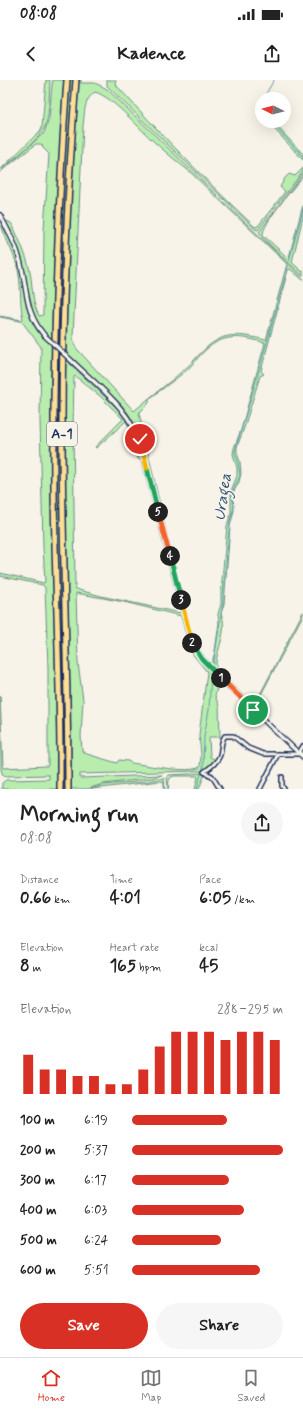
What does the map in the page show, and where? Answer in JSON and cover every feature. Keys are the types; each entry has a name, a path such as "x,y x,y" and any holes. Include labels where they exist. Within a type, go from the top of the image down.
{"highway":[{"name":"A-1","path":"60,789 59,673 54,491 54,374 59,212 67,80"},
{"name":"A-1","path":"68,789 68,688 62,429 64,285 70,160 76,80"}],"street":[{"path":"0,215 20,257 30,313 34,323 44,335 120,407 128,417 137,434 142,448 190,636 198,654 206,664 253,710 301,753 303,757"},
{"path":"220,789 212,776 204,772 217,762 220,755 222,741 225,736 233,736 248,748 263,754 301,753"},
{"path":"301,753 303,746"},
{"path":"260,789 278,754"},
{"path":"282,777 282,786 284,789"}],"green space":[{"path":"46,80 50,80 48,112 44,129 30,145 0,170 40,131 42,127"},
{"path":"53,80 64,80 58,170 51,350 51,484 57,789 2,789 2,783 6,780 49,779 49,775 7,776 3,775 1,770 0,696 3,768 48,766 48,668 45,588 43,585 0,576 0,573 45,582 40,419 41,347 23,323 0,317 23,319 19,272 2,229 0,217 17,257 27,309 31,319 43,338 44,332 35,319 31,306 21,255 12,233 4,220 11,223 22,246 29,267 36,310 39,316 43,315 44,229 49,154 41,144 36,144 0,172 44,133 49,119"},
{"path":"69,80 73,80 62,285 66,789 62,789 56,499 56,364 63,174"},
{"path":"79,80 81,80 81,83 95,83 107,89 303,278 303,280 290,269 288,270 261,371 264,374 260,376 237,447 241,473 239,482 233,493 234,511 230,526 224,604 221,613 223,620 223,634 217,655 216,669 249,701 256,702 303,612 303,615 255,706 253,706 206,662 207,659 210,663 212,663 219,623 218,614 221,604 227,526 231,512 231,491 237,476 237,468 233,454 234,448 241,430 265,343 243,338 229,338 216,343 203,352 188,369 149,399 149,403 139,413 189,624 198,649 204,656 202,657 194,644 191,635 149,463 139,432 128,413 120,403 68,355 68,362 120,411 134,433 143,457 188,637 199,658 220,678 215,696 219,706 220,737 209,737 210,757 216,760 208,768 204,771 80,774 80,778 162,775 153,778 103,784 87,789 71,789 66,522 66,345","holes":["95,92 109,99 124,112 287,264 266,340 240,335 224,337 218,340 134,411 77,349 74,344 73,336 83,126 86,103","75,376 100,396 123,419 95,447 96,448 126,421 132,433 138,459 141,459 181,612 180,613 101,596 75,588 73,426","76,593 124,602 181,616 190,649 207,672 199,735 201,754 200,767 186,770 157,767 119,760 117,763 87,754 82,751 81,736 83,700 78,663"]},
{"path":"107,80 116,80 115,84 149,121 255,227 258,226 284,193 285,191 280,187 285,178 289,174 295,176 303,168 303,171 258,230 255,229 107,86"},
{"path":"273,128 279,128 303,154 303,160"},
{"path":"303,173 303,176 273,214 264,230 263,235 288,258 303,205 303,217 292,262 301,271 303,271 303,276 268,243 259,232"},
{"path":"205,773 209,776 204,776 199,789 195,789 197,776 174,776 169,780 168,789 167,778 169,775"},
{"path":"164,778 165,789 164,782 161,781 91,789 103,785"}],"waterway":[{"name":"Uragea","path":"267,92 274,80"},
{"name":"Uragea","path":"276,128 303,157"},
{"name":"Uragea","path":"289,261 303,210"},
{"name":"Uragea","path":"213,667 223,602 230,521 234,507 232,492 240,476 235,453 236,447 288,266"},
{"name":"Uragea","path":"203,770 204,736 209,710 211,673"},
{"name":"Uragea","path":"197,789 201,774"}],"route":[{"path":"140,439 192,642 198,654 206,664 253,710"}]}
